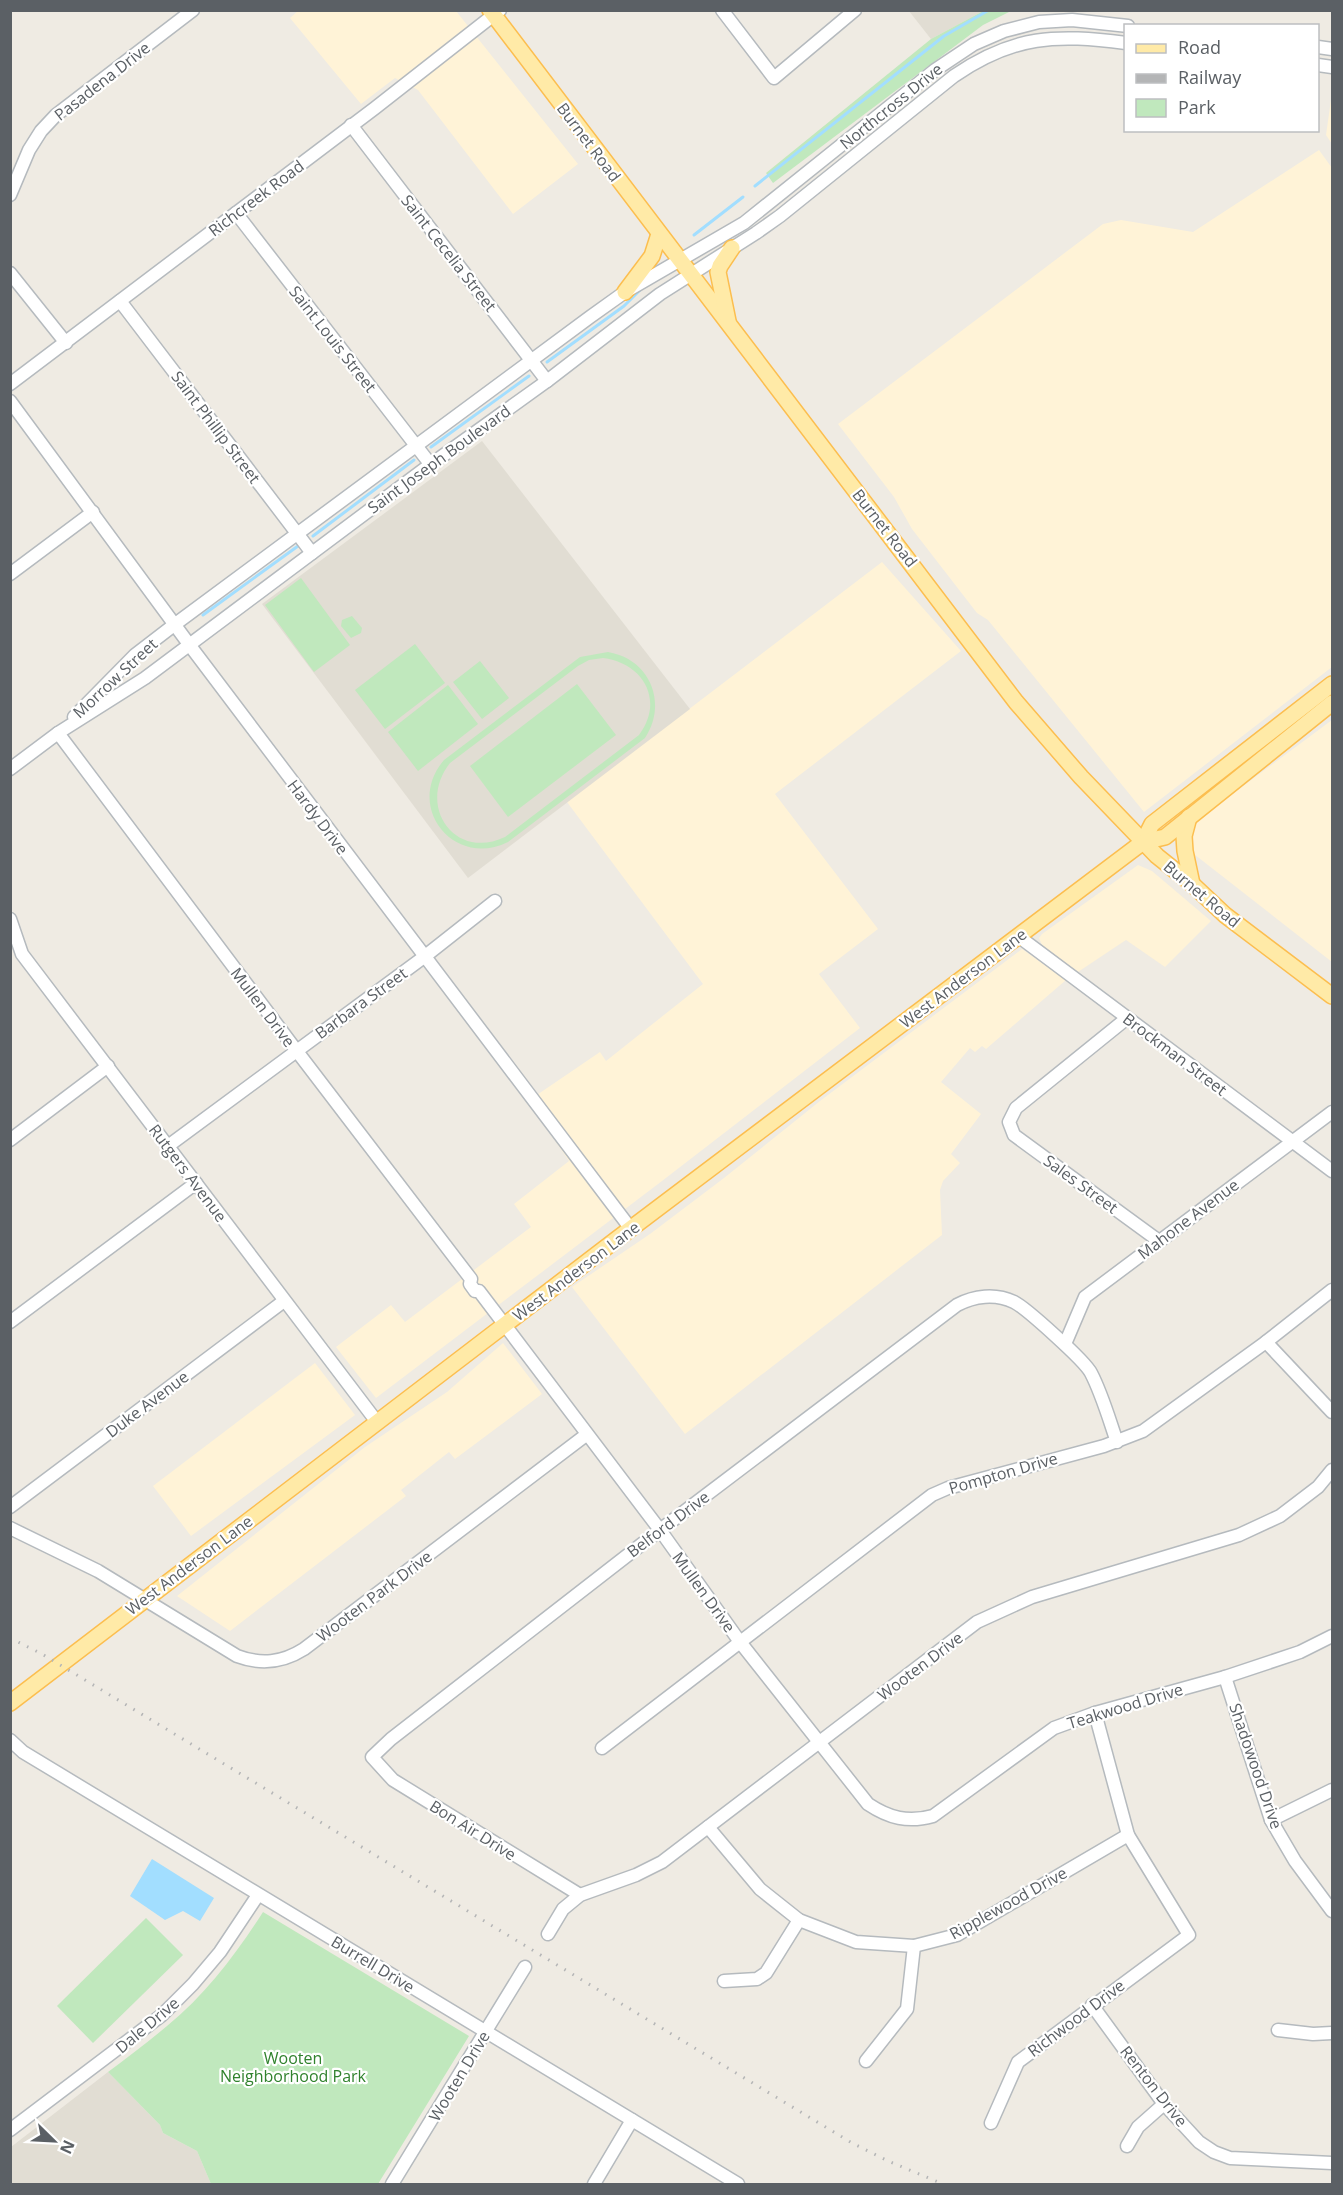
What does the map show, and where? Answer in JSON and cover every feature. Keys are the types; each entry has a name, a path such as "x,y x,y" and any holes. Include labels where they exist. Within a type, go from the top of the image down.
{"main road":[{"name":"Burnet Road","path":"494,12 729,327 1016,702 1061,755 1157,856 1226,915 1332,996"},
{"path":"625,292 652,256 659,234"},
{"path":"729,327 718,272 732,248"},
{"name":"West Anderson Lane","path":"1143,842 1152,824 1332,684"},
{"name":"West Anderson Lane","path":"10,1703 1143,842 1165,837 1332,703"},
{"path":"1189,817 1184,843 1192,884"}],"street":[{"name":"Pasadena Drive","path":"10,195 29,150 41,131 56,115 193,10"},
{"path":"722,10 774,78 855,10"},
{"name":"Richcreek Road","path":"10,384 66,344 351,125 494,12"},
{"name":"Northcross Drive","path":"680,261 744,223 935,70 974,44 1018,26 1039,22 1072,20 1124,26"},
{"name":"Northcross Drive","path":"691,275 780,216 954,76 980,59 1023,43 1070,37 1124,43"},
{"path":"935,70 954,76"},
{"name":"Saint Cecelia Street","path":"351,125 547,381"},
{"path":"847,141 857,154"},
{"name":"Saint Louis Street","path":"236,213 431,465"},
{"name":"Saint Joseph Boulevard","path":"174,625 625,292 680,261"},
{"path":"10,273 66,344"},
{"name":"Saint Joseph Boulevard","path":"188,644 547,381 660,294 691,275"},
{"name":"Saint Phillip Street","path":"120,302 312,553"},
{"name":"Hardy Drive","path":"10,401 188,644 631,1229"},
{"path":"10,574 93,512"},
{"name":"Morrow Street","path":"58,733 135,655 174,625"},
{"name":"Morrow Street","path":"10,769 58,733 145,678 188,644"},
{"name":"Mullen Drive","path":"58,733 471,1279 470,1284 475,1291 479,1291 505,1325 660,1530 740,1642 818,1743 868,1804 884,1815 901,1819"},
{"name":"Barbara Street","path":"168,1146 424,957 495,901"},
{"name":"Rutgers Avenue","path":"10,919 22,954 377,1422"},
{"name":"Brockman Street","path":"1018,936 1332,1172"},
{"path":"10,961 22,954"},
{"name":"Sales Street","path":"1126,1019 1016,1108 1009,1122 1014,1135 1159,1241"},
{"path":"10,1140 108,1066"},
{"name":"Mahone Avenue","path":"1065,1344 1085,1297 1332,1112"},
{"path":"10,1322 196,1183"},
{"name":"Pompton Drive","path":"602,1748 932,1496 948,1488 1117,1442 1143,1431 1266,1342 1332,1290"},
{"name":"Belford Drive","path":"372,1757 391,1739 660,1530 938,1319 970,1298 989,1296 1014,1302 1065,1344"},
{"name":"Duke Avenue","path":"10,1507 284,1300"},
{"path":"1266,1342 1332,1412"},
{"path":"1065,1344 1091,1371 1117,1442"},
{"name":"Wooten Park Drive","path":"10,1528 87,1566 237,1656 259,1662 282,1660 304,1649 586,1435"},
{"name":"Wooten Drive","path":"548,1935 563,1909 580,1895 636,1875 663,1862 977,1622 1032,1597 1239,1535 1280,1516 1318,1487 1332,1470"},
{"name":"Teakwood Drive","path":"901,1819 919,1820 933,1816 1054,1728 1095,1713 1225,1677 1300,1652 1332,1636"},
{"name":"Shadowood Drive","path":"1225,1677 1271,1820 1295,1861 1332,1911"},
{"path":"1095,1713 1128,1835"},
{"name":"Burrell Drive","path":"10,1740 23,1752 738,2184"},
{"name":"Bon Air Drive","path":"372,1757 393,1780 580,1895"},
{"path":"1271,1820 1332,1790"},
{"name":"Ripplewood Drive","path":"708,1827 760,1888 799,1920 856,1942 914,1946 957,1935 1128,1835"},
{"name":"Richwood Drive","path":"992,2123 1018,2062 1189,1935 1128,1835"},
{"name":"Dale Drive","path":"10,2130 162,2015 193,1984 220,1952 258,1895"},
{"path":"724,1981 757,1979 766,1973 799,1920"},
{"path":"866,2061 907,2009 914,1946"},
{"name":"Wooten Drive","path":"392,2184 525,1967"},
{"name":"Renton Drive","path":"1092,2005 1164,2104 1199,2142 1214,2152 1230,2158 1332,2163"},
{"path":"1278,2030 1313,2034 1332,2033"},
{"path":"1127,2146 1138,2127 1164,2104"},
{"path":"594,2184 632,2120"}],"shaded area":[{"path":"299,10 456,11 578,164 513,214 418,90 395,78 361,104 290,18"},
{"path":"909,11 983,11 931,39"},
{"path":"1332,93 1332,144 1326,135"},
{"path":"1319,150 1332,168 1332,667 1144,812 988,620 977,613 912,529 894,497 838,424 1103,224 1121,220 1193,232"},
{"path":"482,441 690,709 468,878 262,604"},
{"path":"882,562 961,651 775,794 878,929 819,974 860,1028 376,1398 336,1347 391,1305 405,1322 531,1227 514,1204 569,1161 528,1101 600,1052 606,1061 703,984 567,802"},
{"path":"1332,720 1332,962 1190,851 1192,824"},
{"path":"1138,865 1152,871 1211,921 1165,967 1126,940 1078,972 1042,945 1039,938 1042,934"},
{"path":"1022,949 1066,980 986,1049 982,1046 975,1052 970,1048 941,1082 981,1114 951,1154 960,1163 943,1181 940,1190 942,1235 685,1434 572,1287 650,1234 820,1101"},
{"path":"503,1343 542,1394 455,1459 449,1452 401,1490 406,1496 230,1631 177,1596 365,1447 447,1392"},
{"path":"315,1363 355,1415 191,1536 153,1486"},
{"path":"108,2072 160,2125 163,2133 197,2151 211,2184 11,2184 11,2147"}],"green space":[{"path":"983,11 1011,11 983,25 773,183 766,173 931,39"},
{"path":"301,578 350,645 314,672 265,605"},
{"path":"352,616 362,628 361,633 351,638 341,626 342,620"},
{"path":"415,644 445,683 385,729 355,690"},
{"path":"608,652 623,656 635,663 644,673 651,684 655,711 652,725 645,738 508,842 488,848 470,847 453,840 441,829 432,814 430,796 433,778 444,760 580,657","holes":["603,658 617,661 639,675 650,697 647,722 639,735 505,837 487,842 471,842 457,835 446,825 439,812 437,796 441,780 450,763 578,666 589,660"]},
{"path":"480,661 509,698 482,719 453,682"},
{"path":"577,684 616,735 508,817 470,766"},
{"path":"448,685 478,724 418,771 388,732"},
{"name":"Wooten Neighborhood Park","path":"263,1912 469,2036 378,2184 211,2184 197,2151 163,2133 160,2125 108,2072 160,2032 195,2001 231,1958"},
{"path":"146,1918 183,1955 93,2043 57,2006"}],"water":[{"path":"152,1859 214,1898 200,1921 183,1911 165,1920 130,1896"}],"waterway":[{"path":"755,186 944,36 989,10"},
{"path":"694,235 743,197"},
{"path":"547,362 624,306 640,290"},
{"path":"431,447 529,376"},
{"path":"313,536 414,460"},
{"path":"203,615 298,546"}],"railway":[{"path":"10,1638 42,1654 852,2143 943,2184"}]}
